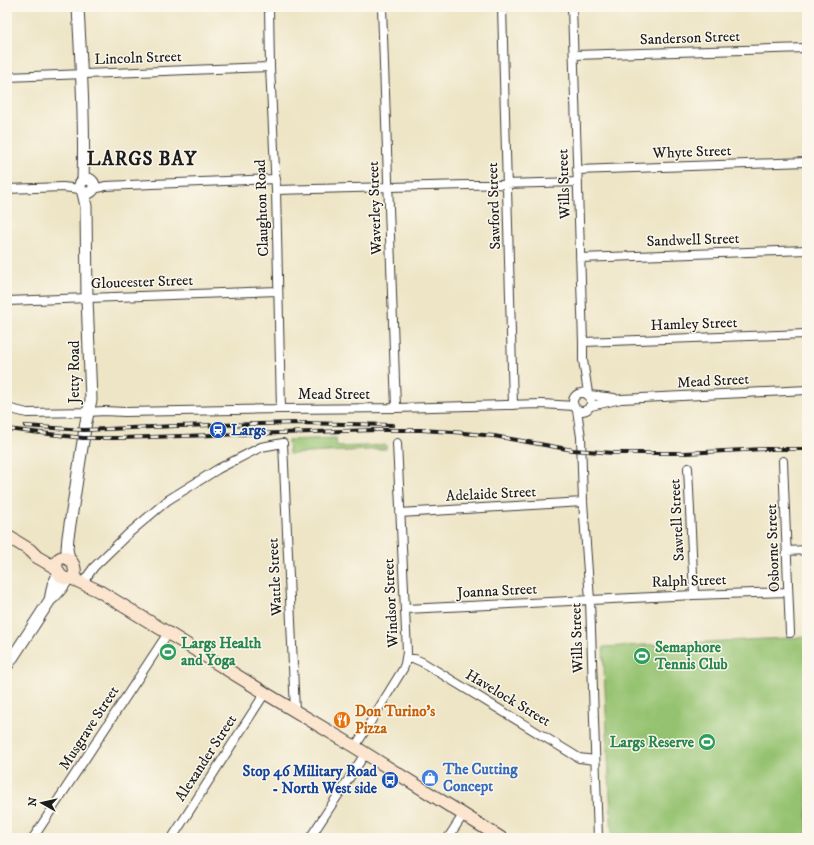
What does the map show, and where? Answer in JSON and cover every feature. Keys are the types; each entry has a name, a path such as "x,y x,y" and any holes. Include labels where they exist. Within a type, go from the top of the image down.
{"main road":[{"path":"7,536 30,550 43,553 99,591 501,838"},
{"path":"64,568 86,578 99,591"}],"street":[{"path":"78,7 82,74 83,162 87,186"},
{"name":"Claughton Road","path":"269,7 270,67 276,179 281,409"},
{"name":"Waverley Street","path":"382,7 396,408"},
{"name":"Sawford Street","path":"502,7 513,405"},
{"name":"Wills Street","path":"572,7 584,360 580,399 583,502 590,600 598,838"},
{"name":"Sanderson Street","path":"574,56 807,48"},
{"name":"Lincoln Street","path":"7,77 270,67"},
{"name":"Whyte Street","path":"577,170 807,162"},
{"path":"7,189 87,186 96,183 105,186 276,179"},
{"path":"276,190 578,182"},
{"name":"Jetty Road","path":"7,666 50,600 61,590 64,568 62,549 68,537 86,422 91,400 87,298 87,186"},
{"name":"Sandwell Street","path":"580,258 807,250"},
{"name":"Gloucester Street","path":"7,301 278,291"},
{"name":"Hamley Street","path":"583,342 807,334"},
{"name":"Mead Street","path":"7,408 27,413 88,412 104,415 125,412 542,404 580,399 621,399 807,390"},
{"name":"Wills Street","path":"580,399 592,401 588,408 581,437"},
{"name":"Mead Street","path":"580,399 583,412 588,408 621,399"},
{"name":"Wattle Street","path":"86,578 94,567 128,534 168,500 218,469 261,447 283,443 295,711"},
{"name":"Windsor Street","path":"310,838 360,750 403,669 406,659 406,609 397,443"},
{"name":"Osborne Street","path":"783,461 790,633"},
{"name":"Sawtell Street","path":"688,468 694,595"},
{"name":"Adelaide Street","path":"400,513 583,502"},
{"path":"787,551 807,550"},
{"name":"Ralph Street","path":"590,600 788,592"},
{"name":"Joanna Street","path":"406,609 590,600"},
{"name":"Musgrave Street","path":"33,838 168,633"},
{"name":"Havelock Street","path":"406,659 415,659 422,662 579,758 595,760"},
{"name":"Alexander Street","path":"172,838 265,693"},
{"path":"448,838 463,815"}],"green space":[{"path":"336,438 337,447 386,445 386,449 289,454 288,440"},
{"name":"Largs Reserve","path":"807,637 807,838 612,838 603,647"}],"railway":[{"path":"25,426 84,430 299,423 393,425"},
{"path":"7,429 83,438 421,430 494,436 573,450 614,453 685,453 764,449 807,449"}],"place":[{"name":"Largs","path":"218,430"},
{"name":"Largs Health and Yoga","path":"168,652"},
{"name":"Semaphore Tennis Club","path":"642,656"},
{"name":"Don Turino's Pizza","path":"342,720"},
{"name":"Largs Reserve","path":"707,742"},
{"name":"The Cutting Concept","path":"430,778"},
{"name":"Stop 46 Military Road - North West side","path":"390,780"}],"district":[{"name":"LARGS BAY","path":"142,159"}]}
